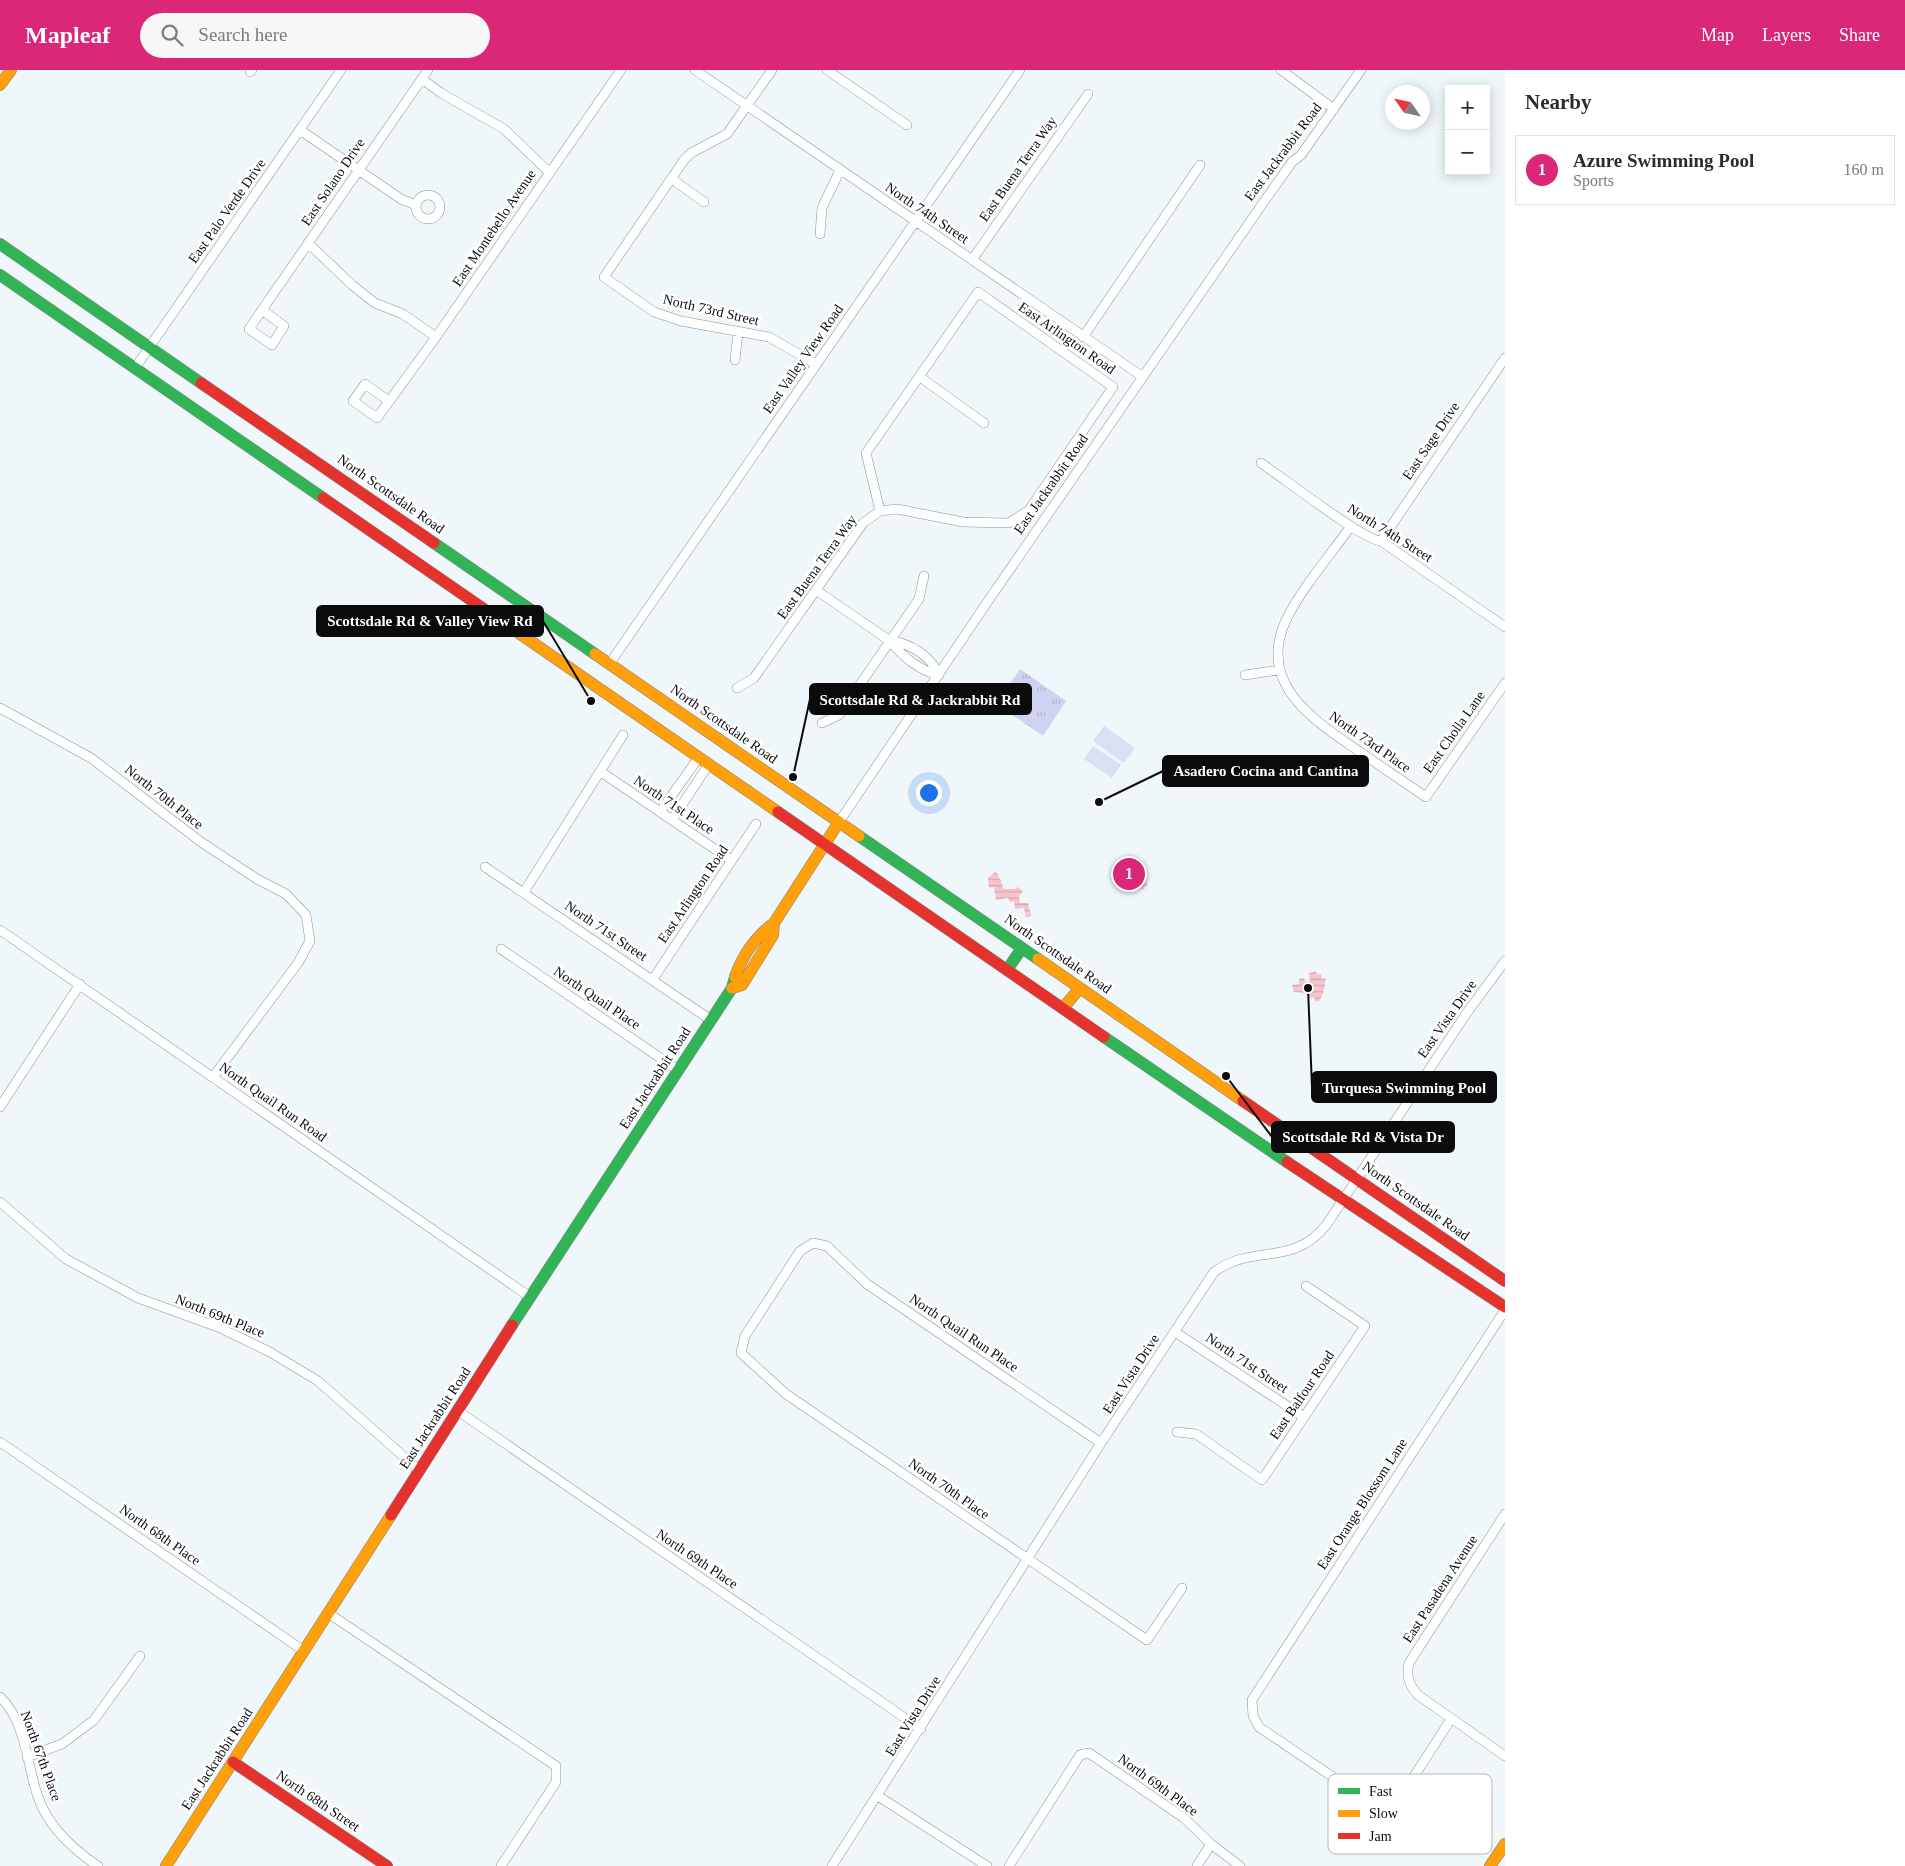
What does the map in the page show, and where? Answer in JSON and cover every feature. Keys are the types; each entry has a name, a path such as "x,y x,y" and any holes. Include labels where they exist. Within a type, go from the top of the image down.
{"main road":[{"path":"0,85 10,70"},
{"name":"North Scottsdale Road","path":"0,244 1505,1281"},
{"path":"0,275 1007,970 1505,1308"},
{"name":"East Jackrabbit Road","path":"166,1866 530,1297 678,1070 732,988 742,985 773,935 774,923 839,822"},
{"path":"1007,970 1022,948"},
{"path":"1063,1008 1080,988"},
{"name":"North 68th Street","path":"233,1762 387,1866"},
{"path":"1490,1866 1505,1844"},
{"path":"1500,1866 1505,1859"}],"street":[{"name":"East Palo Verde Drive","path":"134,368 341,70"},
{"name":"East Solano Drive","path":"262,310 357,169 428,70"},
{"name":"East Montebello Avenue","path":"389,401 436,337 621,70"},
{"name":"North 74th Street","path":"695,70 1143,377"},
{"path":"704,202 672,179 691,153 727,134 772,70"},
{"path":"827,70 907,125"},
{"name":"East Valley View Road","path":"610,664 1020,70"},
{"path":"1281,70 1334,109"},
{"name":"East Jackrabbit Road","path":"839,822 1272,189 1292,162 1301,155 1362,70"},
{"path":"422,79 441,93 504,129 549,172"},
{"name":"East Buena Terra Way","path":"972,260 1088,94"},
{"path":"300,130 402,199 416,205"},
{"name":"East Arlington Road","path":"1082,337 1200,165"},
{"path":"820,234 822,208 840,170"},
{"name":"North 73rd Street","path":"672,179 604,277 654,312 681,320 769,337 816,364"},
{"path":"308,243 352,286 375,303 403,314 436,337"},
{"name":"East Arlington Road","path":"880,511 897,509 963,522 1009,523 1029,510 1113,387 978,292 920,377"},
{"path":"735,360 738,332"},
{"name":"East Sage Drive","path":"1381,540 1505,358"},
{"path":"880,511 866,453 920,377 984,423"},
{"name":"North 74th Street","path":"1262,462 1351,526 1375,541 1381,540 1505,627"},
{"name":"East Buena Terra Way","path":"737,688 754,678 863,523 880,511"},
{"path":"1245,675 1278,670 1280,640 1286,620 1351,526"},
{"path":"822,724 839,715 890,641 918,599 924,576"},
{"path":"816,590 890,641 904,642 934,663 939,675"},
{"name":"North 73rd Place","path":"1278,670 1299,706 1319,724 1426,798"},
{"name":"East Cholla Lane","path":"1426,798 1505,683"},
{"name":"North 70th Place","path":"0,708 91,758 201,842 286,894 306,915 310,942 298,963 213,1077"},
{"path":"524,892 623,735"},
{"path":"660,812 698,757"},
{"path":"672,820 709,764"},
{"name":"North 71st Place","path":"601,772 730,860"},
{"name":"East Arlington Road","path":"653,979 730,860 756,824"},
{"name":"North 71st Street","path":"485,867 711,1020"},
{"name":"North Quail Run Road","path":"0,930 530,1297"},
{"name":"North Quail Place","path":"501,949 678,1070"},
{"name":"East Vista Drive","path":"832,1866 1102,1443 1214,1272 1229,1262 1302,1248 1322,1231 1466,1014 1505,961"},
{"path":"0,1107 80,984"},
{"name":"North 69th Place","path":"0,1202 66,1259 138,1298 218,1327 270,1352 318,1382 420,1470"},
{"name":"North Quail Run Place","path":"741,1353 745,1336 800,1251 813,1243 827,1246 867,1284 1102,1443"},
{"name":"East Balfour Road","path":"1177,1432 1196,1434 1262,1480 1365,1326 1306,1286"},
{"name":"East Orange Blossom Lane","path":"1328,1774 1258,1727 1253,1716 1252,1700 1502,1323 1505,1308"},
{"name":"North 71st Street","path":"1175,1332 1304,1418"},
{"name":"North 70th Place","path":"741,1353 786,1394 1147,1640 1182,1588"},
{"name":"North 69th Place","path":"458,1411 921,1729"},
{"name":"North 68th Place","path":"0,1442 304,1651"},
{"name":"East Pasadena Avenue","path":"1451,1718 1418,1695 1409,1681 1407,1672 1409,1663 1505,1514"},
{"path":"328,1613 556,1766 556,1782 501,1866"},
{"path":"27,1757 62,1744 94,1720 140,1656"},
{"name":"North 67th Place","path":"2,1702 21,1732 38,1800 56,1828 77,1852 98,1866"},
{"path":"1451,1718 1505,1756"},
{"name":"East Orange Blossom Lane","path":"1415,1774 1451,1718"},
{"name":"North 69th Place","path":"1009,1866 1080,1755 1089,1753 1184,1818 1211,1844 1240,1866"},
{"path":"878,1796 987,1866"},
{"path":"1197,1866 1211,1844"}],"green space":[{"path":"1020,669 1066,701 1043,736 996,704"}],"shaded area":[{"path":"1104,726 1135,748 1124,763 1093,741"},
{"path":"1093,746 1121,765 1112,778 1084,759"},
{"path":"1137,860 1138,869 1134,870 1134,872 1145,871 1147,886 1144,886 1144,889 1135,890 1134,886 1129,886 1128,882 1118,881 1118,876 1112,877 1111,870 1117,869 1116,863"},
{"path":"995,872 999,875 998,877 1001,880 1003,889 1015,889 1017,887 1023,891 1019,896 1020,903 1028,903 1031,916 1026,917 1024,908 1015,909 1014,901 1010,902 1008,898 996,900 994,887 989,888 988,878"},
{"path":"1316,971 1317,975 1321,974 1322,979 1326,978 1323,994 1319,1001 1315,1001 1314,997 1309,998 1308,993 1294,992 1292,985 1299,984 1299,979 1304,978 1305,982 1310,981 1309,973"}],"traffic: fast":[{"path":"0,244 201,383"},
{"path":"0,275 323,498"},
{"path":"434,543 595,654"},
{"path":"859,836 1038,959"},
{"path":"1007,970 1022,948"},
{"path":"512,1325 732,988 735,977"},
{"path":"1104,1037 1287,1162"}],"traffic: slow":[{"path":"0,85 11,70"},
{"path":"513,629 778,812"},
{"path":"595,654 859,836"},
{"path":"735,977 750,947 774,923 839,822"},
{"path":"732,988 742,985 773,935 774,923"},
{"path":"1038,959 1243,1101"},
{"path":"1063,1008 1080,988"},
{"path":"166,1866 391,1515"},
{"path":"1490,1866 1505,1844"}],"traffic: jam":[{"path":"201,383 434,543"},
{"path":"323,498 513,629"},
{"path":"778,812 1104,1037"},
{"path":"1243,1101 1505,1281"},
{"path":"1287,1162 1505,1307"},
{"path":"391,1515 512,1325"},
{"path":"233,1762 387,1866"}],"place":[{"name":"Scottsdale Rd & Valley View Rd","path":"591,701"},
{"name":"Scottsdale Rd & Jackrabbit Rd","path":"793,777"},
{"name":"Asadero Cocina and Cantina","path":"1099,802"},
{"name":"Azure Swimming Pool","path":"1129,874"},
{"name":"Turquesa Swimming Pool","path":"1308,988"},
{"name":"Scottsdale Rd & Vista Dr","path":"1226,1076"}]}
